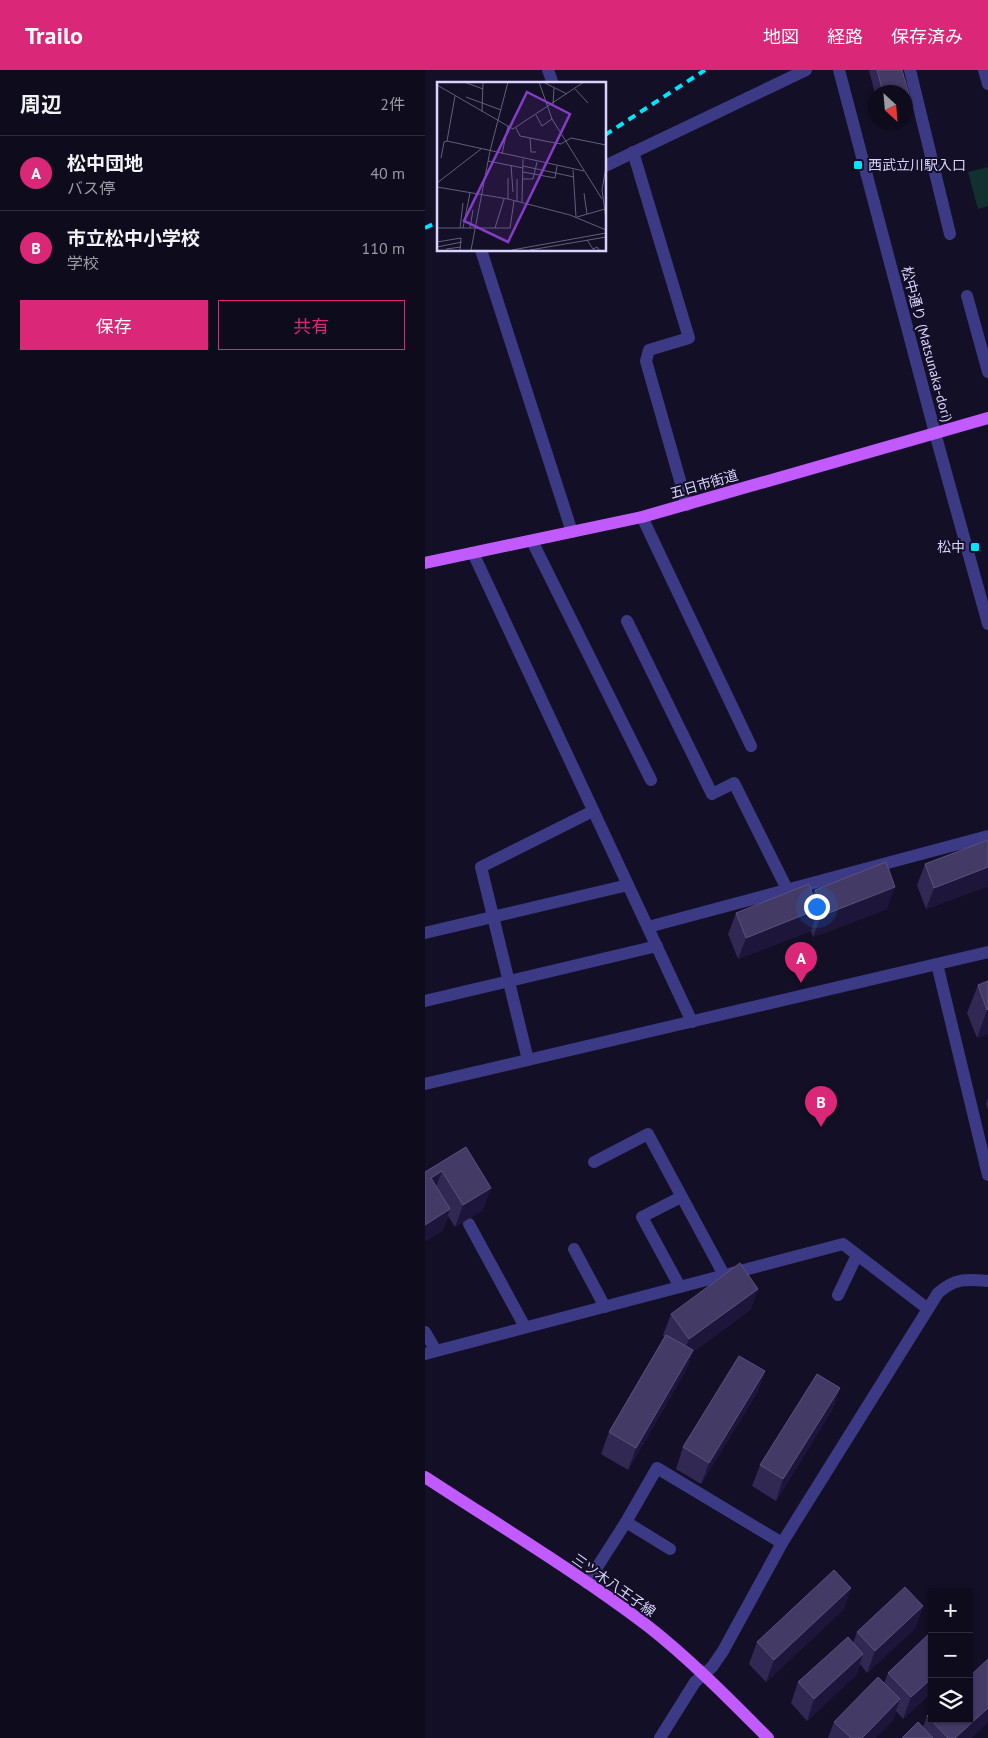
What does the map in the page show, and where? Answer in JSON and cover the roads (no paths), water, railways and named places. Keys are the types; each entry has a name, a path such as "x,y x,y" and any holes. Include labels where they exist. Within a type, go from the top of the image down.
{"main road":[{"name":"五日市街道","path":"425,563 642,517 988,418"},
{"name":"三ツ木八王子線","path":"425,1477 587,1583 649,1628 704,1674 768,1738"}],"street":[{"path":"548,70 552,82"},
{"path":"606,166 806,70"},
{"name":"松中通り (Matsunaka-dori)","path":"839,70 935,433 988,624"},
{"path":"910,70 928,115 950,219 949,234"},
{"path":"984,70 988,84"},
{"path":"633,152 689,338 649,350 645,361 687,505"},
{"path":"481,251 572,532"},
{"path":"967,296 988,372"},
{"path":"642,517 751,746"},
{"path":"532,541 651,780"},
{"path":"473,553 692,1022"},
{"path":"627,621 712,794 734,783 787,889"},
{"path":"528,1060 481,867 593,811"},
{"path":"647,926 988,836"},
{"path":"425,933 628,885"},
{"path":"425,1001 657,946"},
{"path":"425,1084 988,952"},
{"path":"937,964 988,1175"},
{"path":"594,1162 647,1134 724,1275"},
{"path":"680,1287 642,1217 681,1197"},
{"path":"469,1224 525,1327"},
{"path":"425,1332 430,1353 843,1244 927,1310"},
{"path":"574,1250 605,1307"},
{"path":"839,1295 857,1255"},
{"path":"660,1738 695,1682 711,1667 723,1651 782,1544 937,1293 953,1282 969,1280 988,1281"},
{"path":"587,1583 626,1522 657,1468 782,1544"},
{"path":"626,1522 670,1549"}],"railway":[{"path":"606,134 705,70"},
{"path":"425,228 437,222"}],"place":[{"name":"西武立川駅入口","path":"858,165"},
{"name":"松中","path":"975,547"},
{"name":"松中団地","path":"801,983"},
{"name":"市立松中小学校","path":"821,1127"}]}
